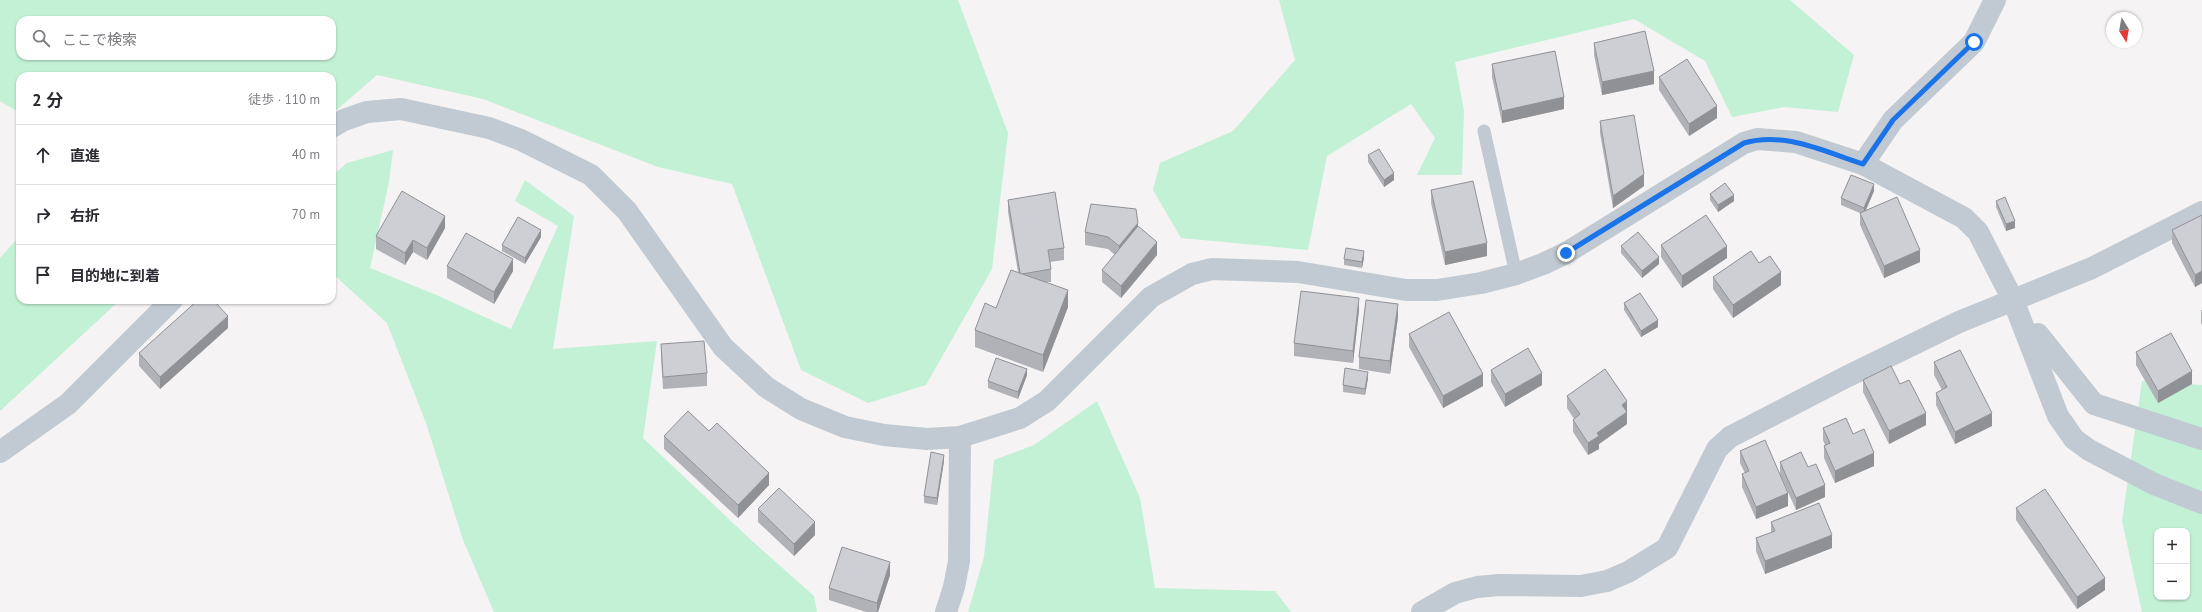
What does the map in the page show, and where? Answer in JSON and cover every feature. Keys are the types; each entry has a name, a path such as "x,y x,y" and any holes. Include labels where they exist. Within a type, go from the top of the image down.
{"street":[{"path":"1863,164 1893,120 1974,42 1995,0"},
{"path":"336,125 344,120 367,112 400,109 489,128 521,140 592,175 627,211 723,347 766,387 801,409 845,427 884,435 927,439 960,437 1020,418 1047,401 1151,297 1192,274 1212,269 1298,272 1406,290 1430,290 1481,283 1516,274 1543,264 1566,253 1744,143 1757,139 1796,142 1863,164 1964,218 1978,232 2013,300 2058,416 2074,438 2089,450 2154,484 2202,503"},
{"path":"1422,612 1455,593 1477,588 1499,585 1581,586 1607,581 1628,572 1667,548 1717,449 1730,437 1931,335 2092,268 2202,212"},
{"path":"0,452 68,404 168,304"},
{"path":"2028,338 2038,334 2094,404 2199,435"},
{"path":"946,612 954,587 959,561 960,437"}],"lane":[{"path":"1484,131 1516,274"}],"green space":[{"path":"0,0 958,0 1008,133 992,269 926,385 868,403 801,370 732,184 658,167 483,99 377,75 336,111 336,72 16,72 16,111 0,101"},
{"path":"1279,0 1790,0 1854,55 1838,112 1784,107 1732,117 1705,61 1634,19 1455,62 1464,111 1462,175 1417,175 1435,138 1411,104 1327,156 1308,250 1181,238 1153,190 1160,163 1233,131 1295,60"},
{"path":"393,150 389,182 370,268 434,294 511,329 558,226 515,201 525,180 574,216 553,349 657,341 643,438 751,540 814,596 817,612 494,612 463,540 426,423 387,323 336,277 336,173 347,163"},
{"path":"16,240 16,304 116,304 0,411 0,258"},
{"path":"2142,381 2202,385 2202,612 2142,612 2122,521"},
{"path":"1097,401 1140,498 1155,588 1275,591 1291,612 968,612 984,557 994,460 1034,445"}],"building":[{"path":"1645,31 1654,71 1602,82 1594,43"},
{"path":"1555,51 1564,97 1502,111 1492,64"},
{"path":"1687,59 1717,106 1689,124 1659,77"},
{"path":"1634,115 1644,174 1613,196 1600,121"},
{"path":"1379,149 1394,173 1384,180 1368,155"},
{"path":"1851,175 1874,184 1864,208 1841,198"},
{"path":"1473,181 1487,243 1445,252 1431,190"},
{"path":"1725,183 1734,195 1718,205 1710,194"},
{"path":"402,191 445,216 427,248 413,240 405,253 376,236"},
{"path":"1055,192 1064,248 1048,250 1051,269 1022,274 1020,273 1008,200"},
{"path":"1897,197 1920,250 1884,266 1860,213"},
{"path":"2005,197 2015,221 2006,224 1996,201"},
{"path":"1091,204 1136,209 1138,223 1119,246 1108,237 1085,232"},
{"path":"1706,215 1727,246 1682,276 1661,245"},
{"path":"2202,215 2202,271 2195,275 2172,230"},
{"path":"518,217 541,230 525,258 502,245"},
{"path":"1138,226 1157,242 1121,286 1102,270"},
{"path":"1638,232 1659,257 1642,271 1621,246"},
{"path":"466,233 513,259 494,292 447,266"},
{"path":"1346,248 1364,251 1362,262 1344,259"},
{"path":"1751,251 1759,263 1770,256 1781,272 1733,305 1713,277"},
{"path":"1011,270 1068,290 1043,355 975,330 985,303 996,308"},
{"path":"1301,291 1359,298 1353,351 1294,343"},
{"path":"1640,293 1658,320 1641,331 1624,303"},
{"path":"1366,300 1398,304 1390,361 1359,357"},
{"path":"194,304 217,304 228,316 160,377 139,353"},
{"path":"1449,312 1483,374 1443,396 1409,334"},
{"path":"2171,333 2192,371 2158,391 2136,352"},
{"path":"704,341 707,373 663,377 661,344"},
{"path":"1528,348 1542,373 1505,394 1491,370"},
{"path":"1960,350 1992,413 1955,432 1936,393 1947,387 1934,362"},
{"path":"996,358 1027,369 1018,392 988,381"},
{"path":"1891,366 1900,384 1909,380 1926,413 1889,431 1863,380"},
{"path":"1345,368 1368,372 1365,389 1343,385"},
{"path":"1605,369 1627,401 1622,405 1627,412 1597,433 1599,436 1588,443 1573,420 1580,414 1567,396"},
{"path":"688,411 709,431 717,423 769,473 738,505 664,436"},
{"path":"1846,418 1853,434 1864,429 1874,453 1835,471 1824,446 1830,443 1823,428"},
{"path":"1765,440 1788,493 1756,507 1742,474 1749,471 1740,451"},
{"path":"931,452 944,455 937,498 924,496"},
{"path":"1801,452 1808,467 1816,464 1825,485 1796,498 1780,462"},
{"path":"779,488 815,522 794,544 758,509"},
{"path":"2045,489 2105,578 2077,597 2016,508"},
{"path":"1819,503 1832,535 1765,561 1756,538 1775,531 1771,522"},
{"path":"842,547 890,562 877,603 829,588"}],"route":[{"path":"1566,253 1744,143 1757,139 1796,142 1863,164 1893,120 1974,42"}]}
